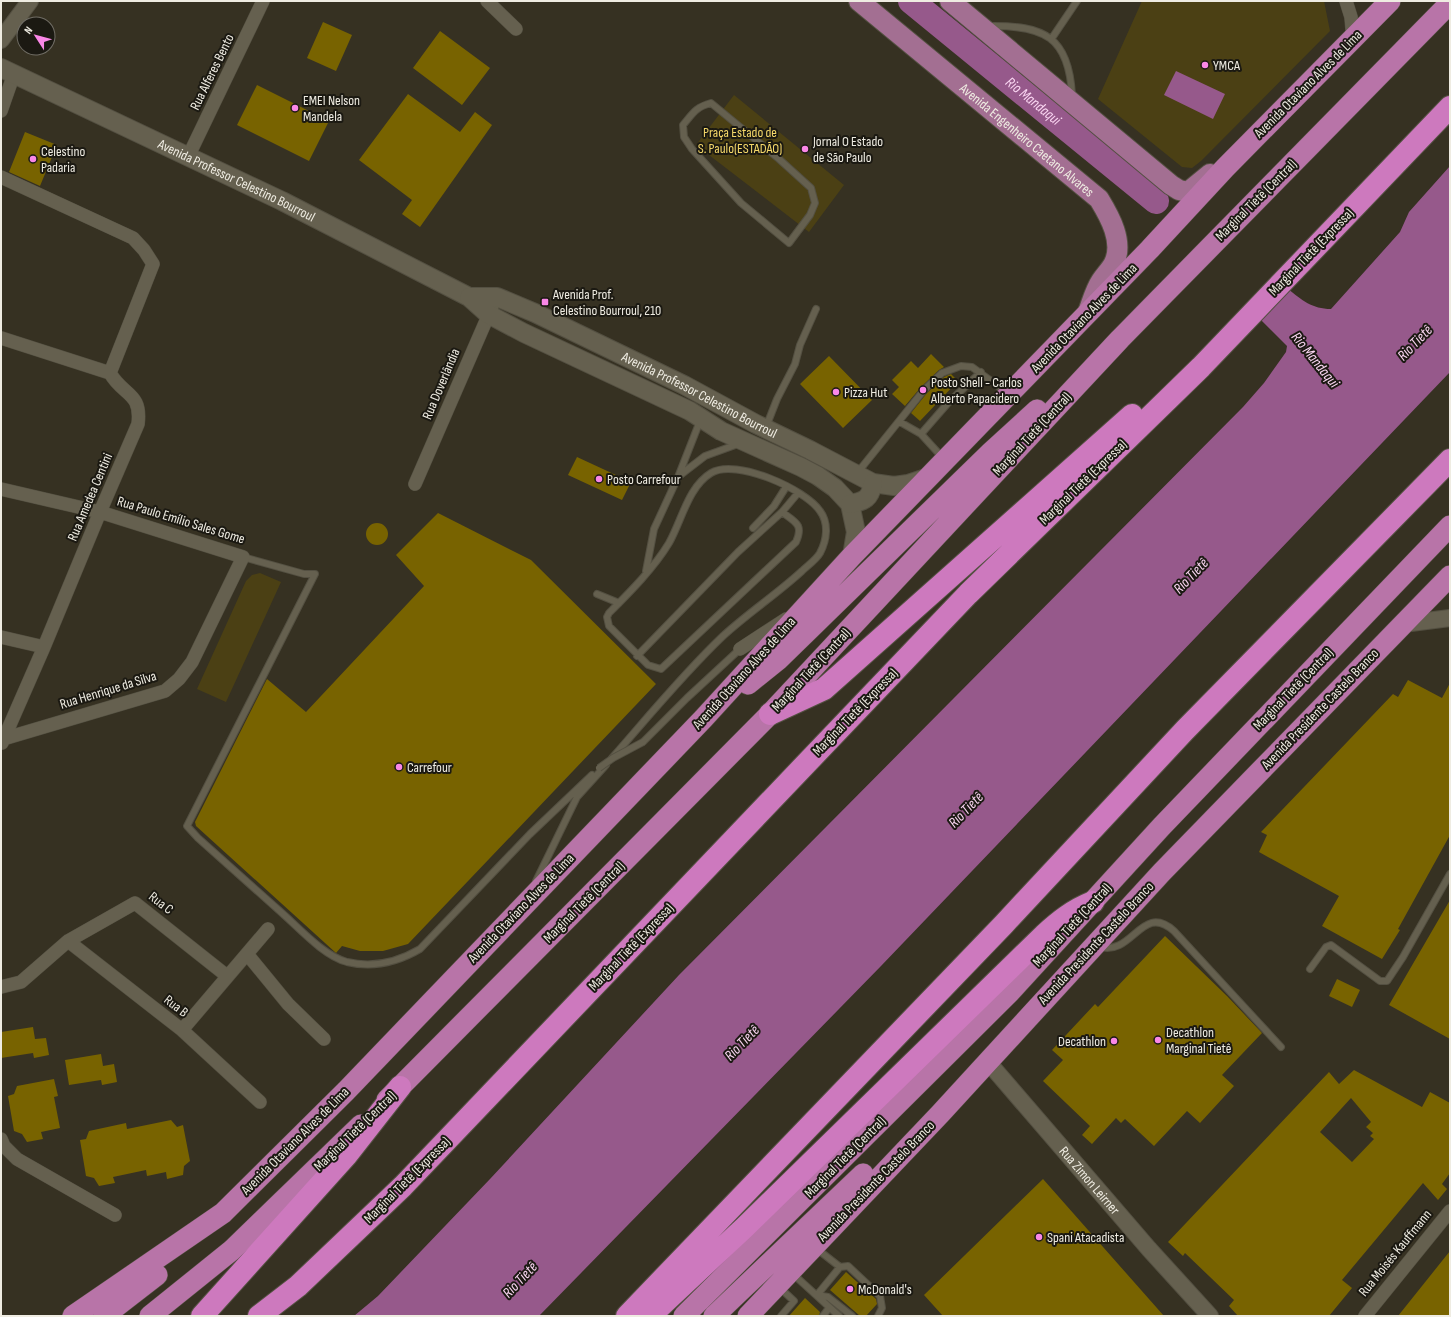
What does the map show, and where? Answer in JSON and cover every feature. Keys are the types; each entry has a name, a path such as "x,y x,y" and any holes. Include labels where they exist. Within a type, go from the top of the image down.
{"highway":[{"name":"Avenida Otaviano Alves de Lima","path":"73,1316 223,1212 346,1091 703,719 852,556 1150,249 1225,168 1390,1"},
{"name":"Marginal Tietê (Central)","path":"150,1316 232,1250 400,1087 770,714 1120,339 1450,3"},
{"name":"Marginal Tietê (Expressa)","path":"259,1316 298,1286 403,1186 968,594 1201,367 1450,107"},
{"path":"703,719 779,660 990,453 1057,392 1120,339"},
{"path":"770,714 824,689 1172,378 1201,367"},
{"path":"627,1316 998,930 1185,730 1450,460"},
{"name":"Marginal Tietê (Central)","path":"684,1316 1010,992 1167,820 1450,526"},
{"name":"Avenida Presidente Castelo Branco","path":"748,1316 940,1114 1162,872 1403,624 1449,579"},
{"path":"650,1316 745,1227 1044,935 1077,908 1093,902"},
{"path":"202,1316 346,1156 400,1087"},
{"path":"714,1316 910,1128 940,1114"},
{"path":"104,1316 161,1271 223,1212"}],"main road":[{"name":"Avenida Engenheiro Caetano Alvares","path":"859,1 1100,199 1110,217 1117,242 1117,252 1114,263 1100,281 1088,312"},
{"path":"950,1 1072,101 1171,185 1179,190 1188,192 1209,175 1225,168"},
{"name":"Avenida Professor Celestino Bourroul","path":"8,71 282,201 469,297 488,314 524,333 690,411 732,437 801,467 818,476 835,488 850,504"},
{"name":"Avenida Professor Celestino Bourroul","path":"469,297 497,297 684,385 760,427 873,483 894,486 908,484 929,477"},
{"path":"684,385 701,418"},
{"path":"714,401 714,415 732,437"},
{"path":"732,437 730,429 733,425 743,421 760,427"},
{"path":"852,556 856,532 850,504 868,497 871,493 873,483"}],"street":[{"path":"1,40 30,1"},
{"name":"Rua Alferes Bento","path":"188,157 263,1"},
{"path":"487,1 516,29"},
{"path":"1346,1 1351,17 1353,39"},
{"path":"1,111 8,71"},
{"path":"1,177 133,238 153,264 110,373 1,338"},
{"name":"Rua Doverlândia","path":"415,484 488,314 497,297"},
{"name":"Rua Amedea Centini","path":"2,742 44,647 138,424 140,410 133,396 116,384 110,373"},
{"name":"Rua Paulo Emílio Sales Gome","path":"1,489 100,512 243,557"},
{"name":"Rua Henrique da Silva","path":"2,742 165,691 179,679 192,662 243,557"},
{"path":"740,649 804,607"},
{"path":"1403,624 1450,618"},
{"path":"1,637 44,647"},
{"name":"Rua C","path":"68,941 135,903 227,976"},
{"path":"182,1030 268,929"},
{"path":"1,987 21,982 68,941"},
{"name":"Rua B","path":"68,941 182,1030 245,1090 260,1102"},
{"path":"247,954 288,1004 324,1039"},
{"name":"Rua Zimon Leirner","path":"988,1062 1149,1249 1210,1316"},
{"path":"1,1139 4,1146 17,1159 115,1215"},
{"name":"Rua Moisés Kauffmann","path":"1365,1316 1450,1211"}],"lane":[{"path":"1052,38 1077,1"},
{"path":"981,27 1022,27 1052,38 1071,75 1072,101"},
{"path":"711,103 718,108 811,188 815,203 810,215 789,242 740,203 692,149 684,137 684,125 699,107 711,103"},
{"path":"760,427 777,399 795,364 800,345 816,309"},
{"path":"857,474 924,390 942,373 961,366 972,367 981,372 1009,395"},
{"path":"921,434 948,403 981,372"},
{"path":"646,573 654,529 678,477 701,418"},
{"path":"900,422 921,434 945,461"},
{"path":"678,477 705,456 727,447 732,437"},
{"path":"524,906 577,797 724,636 786,585 819,554 824,541 827,526 820,511 810,501 786,487 745,469 714,471 704,478 696,488 669,543 646,573 607,617 609,626 637,656 648,665 662,669 796,542 800,533 799,527 796,522 782,512"},
{"path":"753,528 774,506 786,487"},
{"path":"637,656 738,552 782,512 798,493"},
{"name":"Rua Paulo Emílio Sales Gome","path":"243,557 304,574 315,574 187,826 215,854 334,957 347,962 366,964 385,963 405,958 420,949 530,834 599,768 613,758 643,742 686,698 740,649"},
{"path":"598,594 619,603"},
{"path":"1310,969 1326,947 1331,946 1380,980 1387,981 1403,957 1450,874"},
{"path":"1094,946 1113,948 1121,945 1144,926 1155,922 1162,922 1174,931 1282,1046"},
{"path":"814,1246 840,1267"},
{"path":"817,1295 840,1267 848,1266 880,1296 882,1308 878,1316"},
{"path":"784,1278 817,1295 828,1297 852,1316"},
{"path":"781,1316 796,1304 784,1278"},
{"path":"817,1295 839,1316"},
{"path":"823,1316 829,1308"}],"green space":[{"name":"YMCA","path":"1142,1 1324,1 1330,31 1201,161 1192,168 1182,167 1098,99"},
{"name":"Praça Estado de S. Paulo(ESTADÃO)","path":"734,95 844,185 809,232 696,145"},
{"path":"260,573 281,582 226,702 197,689 246,581 252,575"}],"water":[{"path":"1176,71 1225,94 1213,119 1164,95"},
{"name":"Rio Tietê","path":"1450,166 1450,372 881,966 539,1316 354,1316 378,1296 490,1179 679,975 1243,407 1264,383 1286,352 1287,346 1261,320 1288,289 1313,306 1331,309 1400,232 1409,212"}],"building":[{"path":"323,22 352,35 336,71 307,58"},
{"path":"440,31 490,68 462,105 413,68"},
{"path":"257,85 329,121 309,161 237,125"},
{"path":"408,94 460,132 475,112 492,125 420,227 402,214 412,200 359,160"},
{"name":"Celestino Padaria","path":"25,132 57,145 40,186 9,172"},
{"path":"931,354 944,367 921,387 905,406 892,394 899,387 892,380 911,361 918,368"},
{"name":"Pizza Hut","path":"829,356 872,400 843,428 800,384"},
{"path":"951,374 958,381 920,421 911,413 927,393 944,377"},
{"name":"Posto Carrefour","path":"577,457 631,482 622,500 568,475"},
{"name":"Carrefour","path":"438,513 531,560 656,684 408,944 383,951 360,951 342,946 336,953 196,826 195,822 267,679 306,712 424,586 396,555"},
{"path":"377,523 385,526 388,534 385,542 377,545 369,542 366,534 369,526"},
{"path":"1408,680 1442,698 1450,683 1450,835 1398,929 1400,930 1382,959 1322,926 1339,896 1259,852 1267,835 1261,832 1393,694 1398,697"},
{"path":"1450,900 1450,1039 1389,1005"},
{"name":"Decathlon Marginal Tietê","path":"1165,936 1227,996 1262,1033 1222,1075 1234,1086 1200,1123 1187,1111 1154,1146 1125,1119 1121,1123 1116,1118 1092,1144 1082,1135 1090,1126 1043,1081 1063,1060 1052,1050 1095,1004 1098,1007"},
{"path":"1337,979 1360,990 1352,1007 1329,996"},
{"path":"33,1027 35,1039 46,1038 49,1055 34,1058 33,1053 1,1058 1,1032"},
{"path":"101,1054 103,1066 114,1064 117,1082 102,1085 101,1080 69,1085 65,1060"},
{"path":"1354,1070 1422,1107 1430,1092 1450,1103 1450,1173 1442,1184 1447,1189 1438,1200 1423,1183 1342,1280 1352,1288 1329,1316 1238,1316 1229,1306 1234,1300 1185,1253 1183,1256 1168,1242 1329,1072 1339,1084","holes":["1351,1098 1371,1122 1366,1127 1373,1133 1370,1136 1374,1139 1352,1162 1320,1132"]},
{"path":"54,1079 58,1096 54,1097 60,1128 41,1132 43,1139 27,1142 22,1134 14,1131 8,1096 14,1094 17,1086"},
{"path":"171,1120 177,1127 183,1125 190,1161 184,1166 183,1175 167,1179 166,1172 147,1176 146,1170 113,1177 115,1183 99,1186 94,1178 86,1176 80,1140 86,1139 89,1131 126,1123 127,1129"},
{"name":"Spani Atacadista","path":"1043,1179 1164,1316 943,1316 924,1295"},
{"path":"1450,1251 1450,1316 1398,1316"},
{"path":"846,1272 876,1299 877,1304 866,1316 860,1316 830,1290"},
{"path":"805,1298 820,1312 819,1316 789,1316"}],"waterway":[{"name":"Rio Mandaqui","path":"911,1 1156,201"}],"place":[{"name":"YMCA","path":"1205,65"},
{"name":"EMEI Nelson Mandela","path":"295,108"},
{"name":"Jornal O Estado de São Paulo","path":"805,149"},
{"name":"Celestino Padaria","path":"33,159"},
{"name":"Avenida Prof. Celestino Bourroul, 210","path":"545,302"},
{"name":"Posto Shell - Carlos Alberto Papacidero","path":"923,390"},
{"name":"Pizza Hut","path":"836,392"},
{"name":"Posto Carrefour","path":"599,479"},
{"name":"Carrefour","path":"399,767"},
{"name":"Decathlon Marginal Tietê","path":"1158,1040"},
{"name":"Decathlon","path":"1114,1041"},
{"name":"Spani Atacadista","path":"1039,1237"},
{"name":"McDonald's","path":"850,1289"}]}
